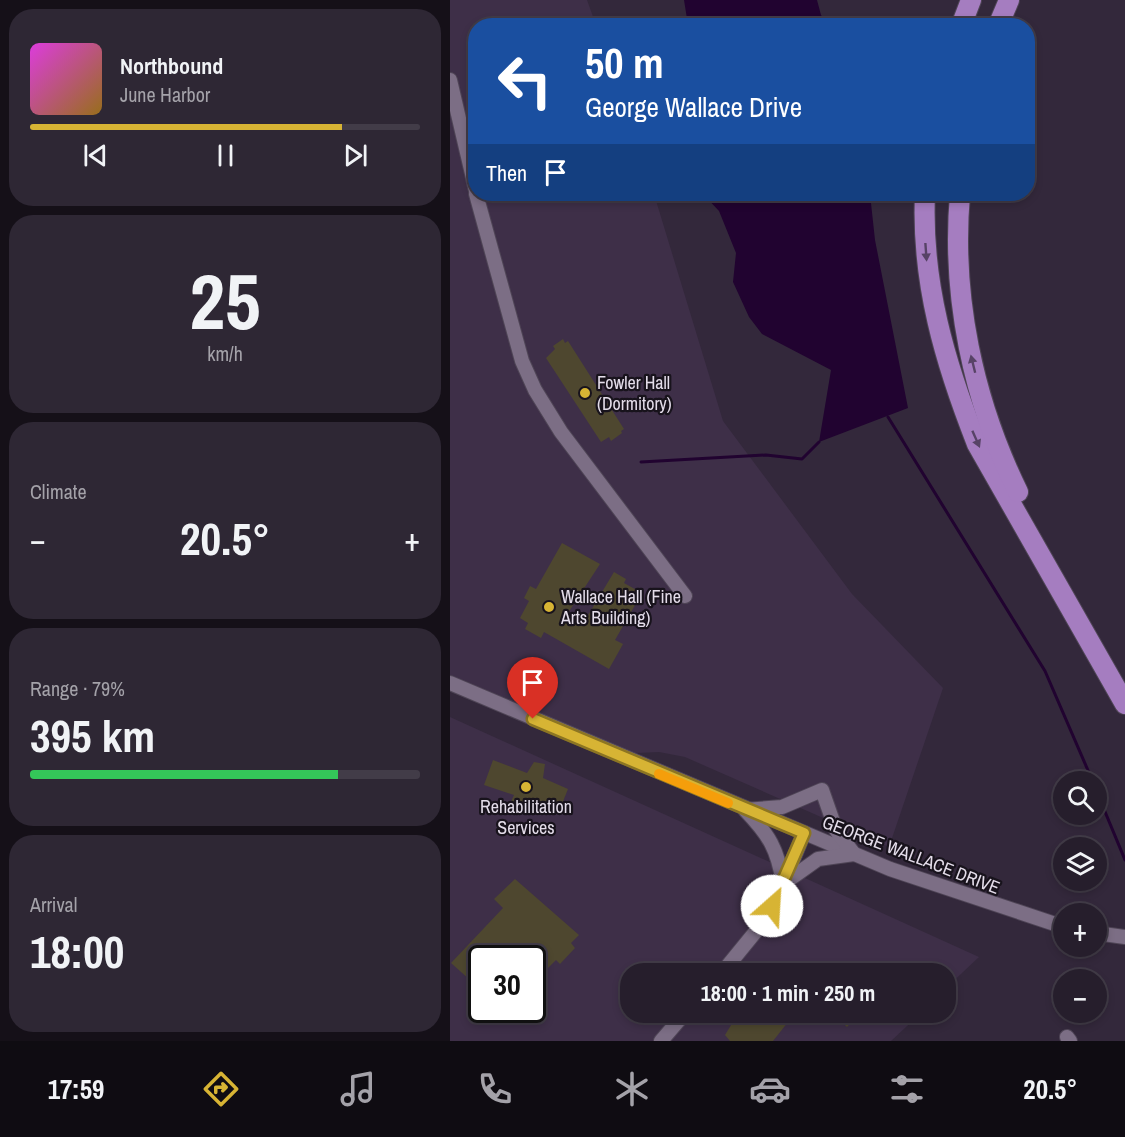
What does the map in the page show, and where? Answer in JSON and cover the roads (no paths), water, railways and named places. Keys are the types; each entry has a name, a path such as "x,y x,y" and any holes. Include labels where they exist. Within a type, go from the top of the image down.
{"highway":[{"path":"964,18 971,0"},
{"path":"1001,18 1009,0"},
{"path":"925,201 929,284 939,335 962,407 977,444 1125,704"},
{"path":"960,201 959,254 964,318 973,367 994,439 1028,512 1125,679"}],"street":[{"path":"450,80 468,158"},
{"path":"478,201 522,361 535,390 561,432 685,596"},
{"name":"GEORGE WALLACE DRIVE","path":"450,683 745,810 890,869 1053,923"},
{"path":"745,810 782,807 822,790 836,831 854,854"},
{"path":"745,810 762,828 777,850 783,884"},
{"path":"730,963 754,935 783,884 804,833"},
{"path":"783,884 818,859 854,854"},
{"path":"1107,935 1125,937"},
{"path":"661,1041 677,1023"}],"waterway":[{"path":"888,417 1045,671 1088,771"},
{"path":"641,462 766,455 802,459 819,442"},
{"path":"1107,817 1125,860"}],"place":[{"name":"Fowler Hall (Dormitory)","path":"585,393"},
{"name":"Wallace Hall (Fine Arts Building)","path":"549,607"},
{"name":"Rehabilitation Services","path":"526,787"}]}
